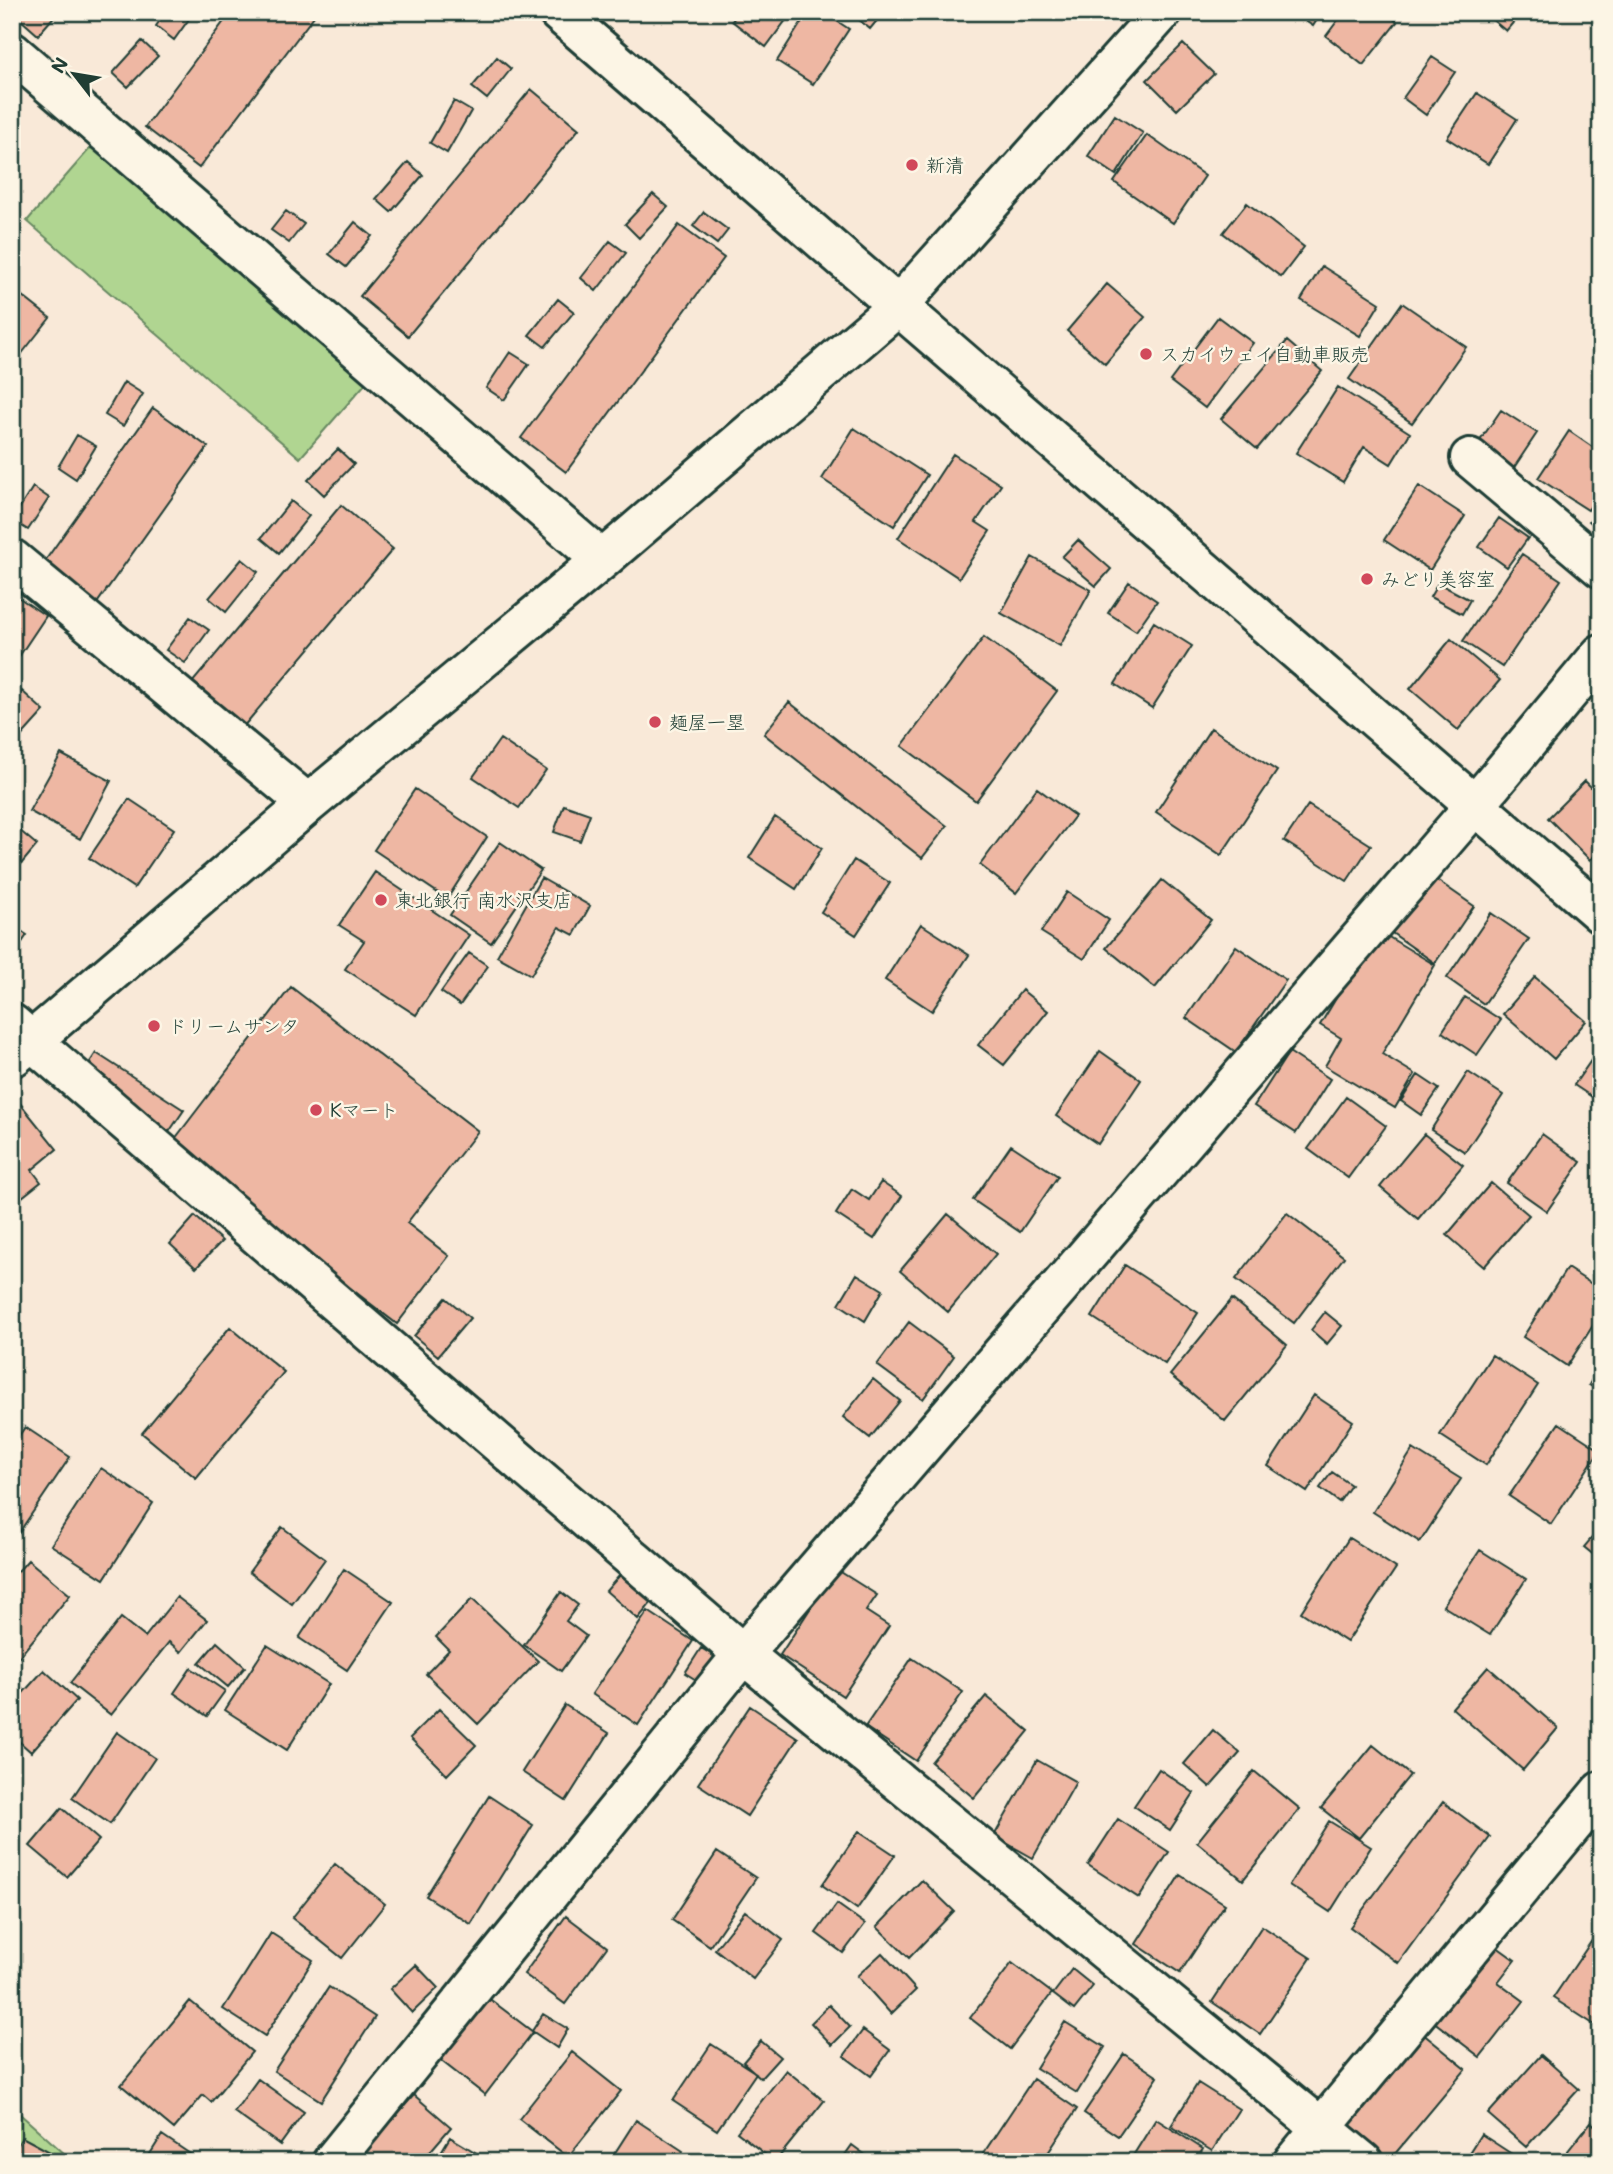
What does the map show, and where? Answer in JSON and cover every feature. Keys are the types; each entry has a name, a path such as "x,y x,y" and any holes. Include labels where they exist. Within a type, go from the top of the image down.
{"street":[{"path":"558,12 1601,914"},
{"path":"1162,12 897,307 602,560 19,1041 743,1654 1363,2162"},
{"path":"12,52 602,560"},
{"path":"1470,458 1601,568"},
{"path":"12,559 308,804"},
{"path":"332,2162 743,1654 1475,805 1601,654"},
{"path":"1293,2162 1601,1791"}],"green space":[{"path":"93,145 366,383 300,458 27,221"},
{"path":"12,2107 74,2162 12,2162"}],"building":[{"path":"12,12 58,12 38,35"},
{"path":"166,12 194,12 174,40 156,26"},
{"path":"231,12 317,12 199,168 145,127"},
{"path":"739,12 792,12 766,47 732,21"},
{"path":"808,12 823,12 849,29 813,84 777,61"},
{"path":"850,12 884,12 870,29"},
{"path":"1292,12 1322,12 1313,26"},
{"path":"1344,12 1386,12 1397,22 1363,65 1326,36"},
{"path":"1483,12 1522,12 1506,31"},
{"path":"142,41 158,56 128,87 113,73"},
{"path":"1183,44 1214,74 1177,110 1147,80"},
{"path":"497,57 511,69 487,99 472,87"},
{"path":"1432,57 1455,72 1426,115 1403,98"},
{"path":"531,89 579,129 408,336 360,296"},
{"path":"1477,93 1517,119 1488,164 1447,138"},
{"path":"454,101 471,111 447,153 430,143"},
{"path":"1115,115 1143,133 1116,175 1088,156"},
{"path":"1147,135 1205,176 1173,223 1114,182"},
{"path":"408,162 423,175 391,212 376,199"},
{"path":"653,194 668,207 639,238 625,224"},
{"path":"1247,203 1304,247 1281,277 1223,233"},
{"path":"286,211 304,224 289,243 271,230"},
{"path":"704,212 728,230 717,244 693,226"},
{"path":"355,222 372,236 346,267 329,254"},
{"path":"679,225 724,258 566,472 521,438"},
{"path":"610,241 626,253 596,291 581,278"},
{"path":"1322,266 1380,303 1360,336 1301,300"},
{"path":"1107,284 1145,317 1105,364 1067,331"},
{"path":"12,288 50,318 12,366"},
{"path":"558,299 574,312 545,347 529,335"},
{"path":"1402,303 1466,347 1412,423 1349,379"},
{"path":"1218,317 1253,343 1205,408 1170,381"},
{"path":"1287,341 1322,371 1257,449 1221,419"},
{"path":"510,352 529,364 504,400 486,388"},
{"path":"124,382 143,394 123,426 105,415"},
{"path":"1338,387 1410,433 1391,464 1364,447 1343,482 1296,453"},
{"path":"153,408 208,447 95,606 40,568"},
{"path":"1501,410 1537,433 1509,475 1473,451"},
{"path":"854,428 927,475 894,526 822,479"},
{"path":"1569,431 1601,453 1601,490 1588,510 1538,478"},
{"path":"77,435 96,446 76,479 58,467"},
{"path":"338,449 354,464 324,495 308,480"},
{"path":"953,454 1001,485 976,522 990,531 959,578 898,538"},
{"path":"1419,486 1465,516 1430,570 1384,540"},
{"path":"33,487 49,498 28,530 12,520"},
{"path":"291,501 309,516 279,553 261,538"},
{"path":"341,505 393,549 243,727 191,684"},
{"path":"1601,508 1601,531 1589,521"},
{"path":"1499,518 1528,538 1507,567 1479,547"},
{"path":"1078,540 1111,569 1096,586 1062,557"},
{"path":"1522,554 1561,580 1502,667 1463,641"},
{"path":"1032,557 1091,590 1060,646 1001,613"},
{"path":"242,559 258,572 226,612 209,598"},
{"path":"1129,582 1157,601 1136,631 1108,613"},
{"path":"1438,583 1470,600 1462,614 1430,597"},
{"path":"12,593 46,616 12,667"},
{"path":"190,617 209,630 185,663 166,650"},
{"path":"1154,622 1192,646 1152,708 1115,684"},
{"path":"984,637 1057,691 976,801 902,746"},
{"path":"1451,639 1500,680 1458,730 1410,689"},
{"path":"22,691 44,711 17,741 12,736 12,701"},
{"path":"789,702 947,826 922,858 764,734"},
{"path":"1211,728 1277,771 1221,855 1156,812"},
{"path":"500,739 546,770 519,808 473,777"},
{"path":"61,754 111,781 80,839 29,811"},
{"path":"1585,781 1601,797 1601,850 1590,860 1548,818"},
{"path":"1037,788 1075,816 1016,893 980,865"},
{"path":"415,789 487,837 447,899 374,850"},
{"path":"129,799 174,829 134,888 89,858"},
{"path":"564,805 590,814 580,841 554,832"},
{"path":"1308,805 1371,845 1347,881 1284,841"},
{"path":"775,817 822,848 796,889 749,858"},
{"path":"12,824 37,845 12,875"},
{"path":"500,842 541,870 491,943 450,915"},
{"path":"854,860 890,883 856,935 821,912"},
{"path":"375,872 469,935 416,1015 345,969 364,941 339,925"},
{"path":"1431,876 1474,906 1435,963 1392,933"},
{"path":"541,878 590,906 574,935 559,927 531,975 497,956"},
{"path":"1162,880 1211,920 1155,988 1106,948"},
{"path":"1067,892 1109,920 1084,959 1041,932"},
{"path":"1491,913 1529,939 1484,1004 1447,978"},
{"path":"921,924 969,955 932,1011 885,980"},
{"path":"12,925 27,935 12,957"},
{"path":"1377,930 1435,965 1382,1054 1415,1074 1395,1108 1325,1066 1341,1038 1320,1025"},
{"path":"1236,946 1286,980 1236,1052 1186,1018"},
{"path":"469,953 488,966 460,1005 441,992"},
{"path":"1535,977 1586,1021 1554,1059 1503,1014"},
{"path":"291,987 478,1131 407,1223 449,1256 397,1324 168,1148"},
{"path":"1022,990 1048,1011 1004,1065 978,1045"},
{"path":"1465,997 1501,1020 1477,1055 1442,1032"},
{"path":"1601,1046 1601,1103 1574,1085"},
{"path":"1100,1051 1141,1080 1098,1144 1056,1116"},
{"path":"1289,1052 1330,1079 1296,1133 1254,1106"},
{"path":"96,1053 184,1110 169,1132 81,1076"},
{"path":"1468,1072 1503,1095 1465,1152 1431,1130"},
{"path":"1418,1075 1439,1089 1421,1115 1401,1101"},
{"path":"1346,1097 1386,1126 1348,1178 1308,1149"},
{"path":"19,1102 57,1149 32,1170 41,1182 17,1201 12,1194 12,1107"},
{"path":"1424,1134 1463,1165 1418,1219 1380,1187"},
{"path":"1542,1134 1581,1162 1547,1211 1507,1183"},
{"path":"1011,1145 1058,1176 1020,1232 973,1200"},
{"path":"881,1182 902,1196 874,1239 836,1214 852,1189 869,1200"},
{"path":"1491,1183 1529,1215 1484,1267 1447,1235"},
{"path":"1287,1213 1344,1257 1294,1323 1236,1279"},
{"path":"948,1214 996,1254 948,1312 900,1271"},
{"path":"195,1216 222,1241 196,1268 170,1244"},
{"path":"1125,1265 1198,1313 1165,1364 1092,1317"},
{"path":"1567,1268 1601,1290 1601,1313 1567,1366 1523,1337"},
{"path":"857,1274 883,1290 865,1321 839,1304"},
{"path":"446,1298 470,1318 438,1356 414,1336"},
{"path":"1232,1299 1287,1345 1225,1421 1170,1375"},
{"path":"1325,1312 1342,1326 1327,1344 1311,1330"},
{"path":"909,1322 954,1356 923,1399 877,1365"},
{"path":"230,1327 284,1372 196,1478 142,1433"},
{"path":"1492,1355 1538,1385 1486,1465 1440,1435"},
{"path":"1601,1364 1601,1392 1589,1385"},
{"path":"873,1379 900,1401 870,1438 843,1417"},
{"path":"1314,1395 1353,1421 1307,1492 1268,1466"},
{"path":"1559,1423 1600,1450 1551,1524 1509,1496"},
{"path":"25,1427 70,1457 12,1543 12,1446"},
{"path":"1413,1449 1461,1479 1420,1542 1373,1512"},
{"path":"101,1468 153,1503 104,1579 51,1545"},
{"path":"1332,1472 1351,1485 1339,1502 1320,1488"},
{"path":"282,1527 325,1559 292,1604 249,1572"},
{"path":"1601,1527 1601,1561 1584,1547"},
{"path":"1349,1538 1396,1568 1347,1642 1301,1612"},
{"path":"1480,1550 1526,1579 1490,1635 1443,1606"},
{"path":"28,1560 70,1595 14,1663 12,1578"},
{"path":"344,1569 393,1602 347,1670 299,1638"},
{"path":"836,1569 877,1595 866,1611 889,1626 843,1696 780,1655"},
{"path":"620,1575 652,1602 638,1619 606,1591"},
{"path":"561,1592 578,1605 566,1621 586,1636 561,1671 524,1645"},
{"path":"177,1597 207,1620 181,1652 169,1642 111,1715 70,1683 121,1618 145,1637"},
{"path":"472,1599 538,1661 478,1724 426,1674 449,1650 436,1637"},
{"path":"648,1611 693,1641 638,1725 592,1694"},
{"path":"217,1642 245,1667 228,1687 199,1663"},
{"path":"267,1645 329,1684 287,1750 225,1710"},
{"path":"701,1648 722,1661 706,1686 685,1673"},
{"path":"912,1658 963,1692 916,1761 865,1727"},
{"path":"1488,1667 1558,1728 1523,1770 1452,1708"},
{"path":"191,1668 225,1691 207,1716 174,1693"},
{"path":"44,1670 77,1700 31,1752 12,1735 12,1705"},
{"path":"12,1681 22,1688 12,1701"},
{"path":"986,1696 1029,1731 974,1798 931,1762"},
{"path":"565,1705 609,1733 566,1801 522,1772"},
{"path":"750,1706 798,1738 747,1816 698,1784"},
{"path":"439,1709 476,1745 447,1775 410,1738"},
{"path":"1213,1730 1240,1753 1210,1787 1184,1764"},
{"path":"117,1732 155,1758 110,1824 72,1798"},
{"path":"1373,1745 1410,1775 1359,1838 1321,1808"},
{"path":"1037,1760 1076,1782 1033,1858 994,1836"},
{"path":"1159,1769 1194,1793 1170,1830 1134,1806"},
{"path":"1254,1771 1300,1809 1243,1880 1197,1842"},
{"path":"489,1796 533,1825 471,1924 426,1896"},
{"path":"1443,1802 1490,1837 1398,1963 1350,1927"},
{"path":"62,1808 99,1840 67,1877 30,1846"},
{"path":"1118,1819 1169,1852 1139,1898 1088,1865"},
{"path":"1329,1821 1371,1847 1330,1912 1289,1885"},
{"path":"859,1831 895,1855 857,1909 822,1885"},
{"path":"717,1852 756,1878 710,1946 672,1920"},
{"path":"335,1864 385,1904 342,1958 292,1918"},
{"path":"1180,1875 1225,1904 1180,1973 1136,1944"},
{"path":"922,1880 954,1911 909,1958 877,1927"},
{"path":"837,1904 865,1924 843,1953 816,1933"},
{"path":"745,1911 783,1940 753,1979 715,1949"},
{"path":"566,1916 607,1947 565,2004 524,1974"},
{"path":"1262,1926 1311,1958 1260,2034 1212,2002"},
{"path":"1601,1927 1601,2029 1553,1998"},
{"path":"271,1933 313,1960 265,2036 223,2009"},
{"path":"1493,1944 1515,1960 1498,1982 1524,2001 1480,2057 1433,2021"},
{"path":"882,1953 916,1990 891,2014 857,1976"},
{"path":"1012,1963 1052,1993 1010,2049 970,2018"},
{"path":"416,1965 438,1988 412,2013 390,1989"},
{"path":"1072,1969 1093,1986 1074,2010 1053,1994"},
{"path":"329,1987 375,2017 321,2101 274,2071"},
{"path":"483,1994 533,2032 485,2095 435,2056"},
{"path":"190,2001 252,2052 211,2102 203,2095 174,2129 121,2085"},
{"path":"829,2005 850,2027 832,2045 811,2023"},
{"path":"543,2014 568,2029 557,2048 532,2031"},
{"path":"1065,2022 1105,2047 1077,2093 1036,2068"},
{"path":"863,2030 890,2050 871,2076 844,2056"},
{"path":"1422,2033 1466,2069 1389,2161 1346,2125"},
{"path":"761,2041 780,2057 761,2078 743,2062"},
{"path":"711,2044 756,2073 717,2130 673,2101"},
{"path":"572,2052 621,2091 568,2157 519,2119"},
{"path":"1124,2054 1158,2077 1118,2136 1084,2113"},
{"path":"1541,2055 1579,2089 1526,2147 1488,2114"},
{"path":"786,2070 824,2101 775,2162 737,2132"},
{"path":"258,2079 304,2112 280,2145 234,2112"},
{"path":"1033,2079 1077,2109 1042,2162 989,2162 981,2157"},
{"path":"1198,2083 1239,2109 1212,2151 1171,2126"},
{"path":"414,2095 451,2127 421,2162 376,2162 364,2152"},
{"path":"1156,2119 1203,2149 1195,2162 1129,2162"},
{"path":"636,2120 683,2151 677,2162 609,2162"},
{"path":"1591,2122 1601,2131 1601,2162 1559,2162"},
{"path":"1481,2134 1521,2160 1520,2162 1463,2162"},
{"path":"162,2135 202,2162 145,2162"},
{"path":"22,2137 67,2161 12,2162 12,2155"},
{"path":"450,2137 488,2160 487,2162 435,2162"},
{"path":"852,2145 875,2162 840,2162"}],"place":[{"name":"新清","path":"912,165"},
{"name":"スカイウェイ自動車販売","path":"1146,354"},
{"name":"みどり美容室","path":"1367,579"},
{"name":"麺屋一塁","path":"655,722"},
{"name":"東北銀行 南水沢支店","path":"381,900"},
{"name":"ドリームサンタ","path":"154,1026"},
{"name":"Kマート","path":"316,1110"}]}
